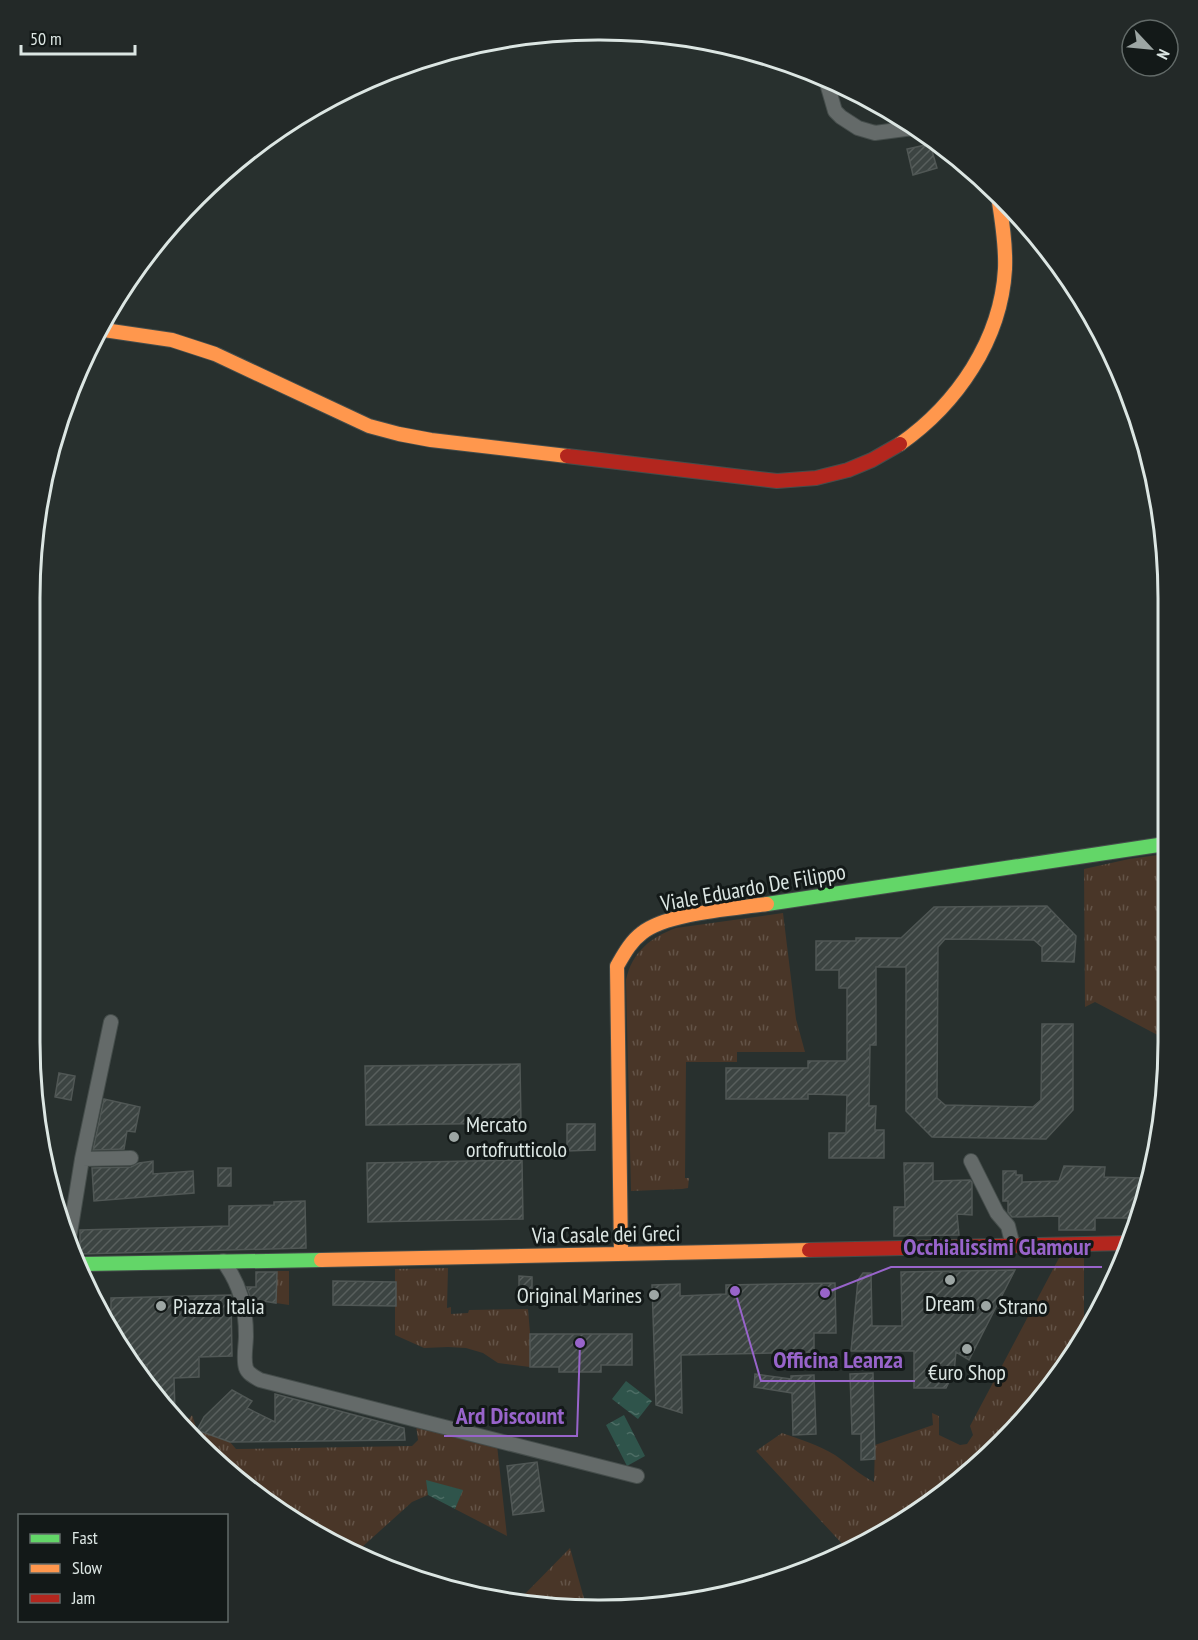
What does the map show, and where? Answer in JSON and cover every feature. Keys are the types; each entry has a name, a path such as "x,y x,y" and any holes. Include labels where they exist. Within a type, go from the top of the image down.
{"street":[{"path":"829,90 835,111 858,128 875,133 901,130"},
{"path":"109,331 172,340 195,347 369,426 399,434 431,440 777,481 800,480 850,470 870,462 905,442 946,407 965,381 987,341 995,320 1005,271 1005,244 1000,211"},
{"name":"Viale Eduardo De Filippo","path":"621,1254 617,966 629,946 644,930 664,921 691,915 1158,845"},
{"path":"71,1225 82,1159 111,1022"},
{"path":"82,1159 131,1158"},
{"path":"971,1161 997,1213 1008,1226 1013,1246"},
{"name":"Via Casale dei Greci","path":"87,1264 1119,1243"},
{"path":"223,1262 234,1276 240,1290 246,1332 247,1369 260,1380 637,1476"}],"green space":[{"path":"1158,855 1158,1035 1095,1002 1085,1007 1084,869"},
{"path":"783,913 796,1019 805,1052 737,1052 737,1062 686,1062 685,1178 689,1178 688,1188 631,1191 626,980 633,961 651,941 676,928"},
{"path":"1059,1258 1084,1258 1084,1318 1042,1381 994,1436 967,1461 939,1484 878,1525 842,1544 756,1451 782,1433 829,1451 874,1482 875,1445 933,1425 932,1413 939,1416 939,1435 960,1445 967,1444 973,1435 970,1426"},
{"path":"448,1268 447,1308 451,1307 451,1314 468,1313 469,1310 528,1309 530,1367 498,1363 483,1353 466,1348 424,1348 395,1335 395,1269"},
{"path":"277,1271 289,1271 289,1305 276,1303"},
{"path":"192,1415 196,1428 189,1419"},
{"path":"416,1425 497,1445 507,1536 455,1509 462,1490 427,1481 428,1495 412,1502 362,1547 320,1525 259,1484 199,1431 230,1442 236,1449 412,1446 418,1440"},
{"path":"570,1548 584,1599 524,1595"}],"water":[{"path":"626,1381 652,1401 638,1419 612,1399"},
{"path":"624,1415 645,1456 627,1466 606,1425"},
{"path":"426,1480 463,1490 455,1509 428,1495"}],"building":[{"path":"924,145 932,151 937,168 913,175 907,149"},
{"path":"1047,906 1076,936 1074,962 1042,961 1042,947 1034,940 945,939 938,947 937,1098 945,1105 1033,1107 1041,1100 1042,1024 1073,1024 1073,1110 1046,1139 932,1137 906,1111 906,967 876,967 876,1045 870,1045 869,1106 876,1106 875,1130 884,1130 884,1158 829,1158 829,1133 846,1133 847,1095 808,1094 808,1099 726,1099 726,1068 808,1068 808,1061 847,1061 847,988 839,988 839,970 816,970 816,941 901,938 934,907"},
{"path":"520,1064 521,1123 366,1125 365,1066"},
{"path":"59,1073 75,1076 71,1100 55,1097"},
{"path":"104,1099 140,1107 135,1132 127,1131 124,1149 93,1150"},
{"path":"567,1124 595,1124 595,1150 567,1151"},
{"path":"522,1160 523,1219 368,1222 367,1163"},
{"path":"153,1161 153,1174 193,1171 194,1193 94,1201 92,1168 131,1167"},
{"path":"904,1163 933,1163 933,1181 970,1180 972,1182 972,1215 957,1214 959,1235 894,1236 894,1207 905,1207"},
{"path":"1064,1166 1105,1167 1104,1177 1140,1178 1129,1218 1095,1218 1095,1230 1059,1230 1059,1216 1012,1217 1008,1212 1008,1201 1003,1201 1003,1171 1016,1171 1016,1175 1022,1175 1022,1182 1059,1181"},
{"path":"218,1168 231,1168 231,1186 218,1186"},
{"path":"305,1201 306,1248 83,1254 80,1247 80,1230 229,1226 229,1206 274,1205 274,1202"},
{"path":"1015,1270 969,1360 956,1352 954,1372 946,1388 914,1388 914,1351 851,1351 858,1280 863,1273 871,1273 872,1326 902,1326 901,1272"},
{"path":"256,1272 277,1272 276,1303 251,1299 247,1287 256,1287"},
{"path":"519,1276 532,1277 532,1296 519,1296"},
{"path":"333,1281 396,1282 396,1306 333,1305"},
{"path":"835,1283 836,1333 814,1333 814,1352 681,1355 682,1413 656,1405 652,1285 680,1284 680,1296 726,1294 726,1285"},
{"path":"231,1295 232,1356 199,1357 199,1377 174,1378 175,1404 156,1381 115,1320 111,1312 111,1298"},
{"path":"530,1334 632,1334 632,1365 601,1365 601,1372 559,1372 559,1367 530,1367"},
{"path":"873,1373 875,1459 861,1460 861,1434 852,1434 850,1374"},
{"path":"755,1374 791,1379 791,1376 814,1375 816,1434 793,1435 792,1393 754,1387"},
{"path":"232,1390 252,1401 247,1408 275,1422 275,1394 404,1428 405,1440 230,1442 199,1431 198,1429 204,1417"},
{"path":"537,1462 544,1511 513,1515 507,1466"}],"traffic: fast":[{"path":"767,904 1158,845"},
{"path":"87,1264 321,1260"}],"traffic: slow":[{"path":"900,444 940,410 957,390 985,345 1002,295 1005,269 1000,211"},
{"path":"109,331 172,340 215,354 369,426 431,440 567,456"},
{"path":"621,1254 617,966 634,940 653,926 684,916 767,904"},
{"path":"321,1260 809,1250"}],"traffic: jam":[{"path":"567,456 777,481 816,478 848,470 900,444"},
{"path":"809,1250 1120,1243"}],"place":[{"name":"Mercato ortofrutticolo","path":"454,1137"},
{"name":"Dream","path":"950,1280"},
{"name":"Officina Leanza","path":"735,1291"},
{"name":"Occhialissimi Glamour","path":"825,1293"},
{"name":"Original Marines","path":"654,1295"},
{"name":"Piazza Italia","path":"161,1306"},
{"name":"Strano","path":"986,1306"},
{"name":"Ard Discount","path":"580,1343"},
{"name":"€uro Shop","path":"967,1349"}]}
